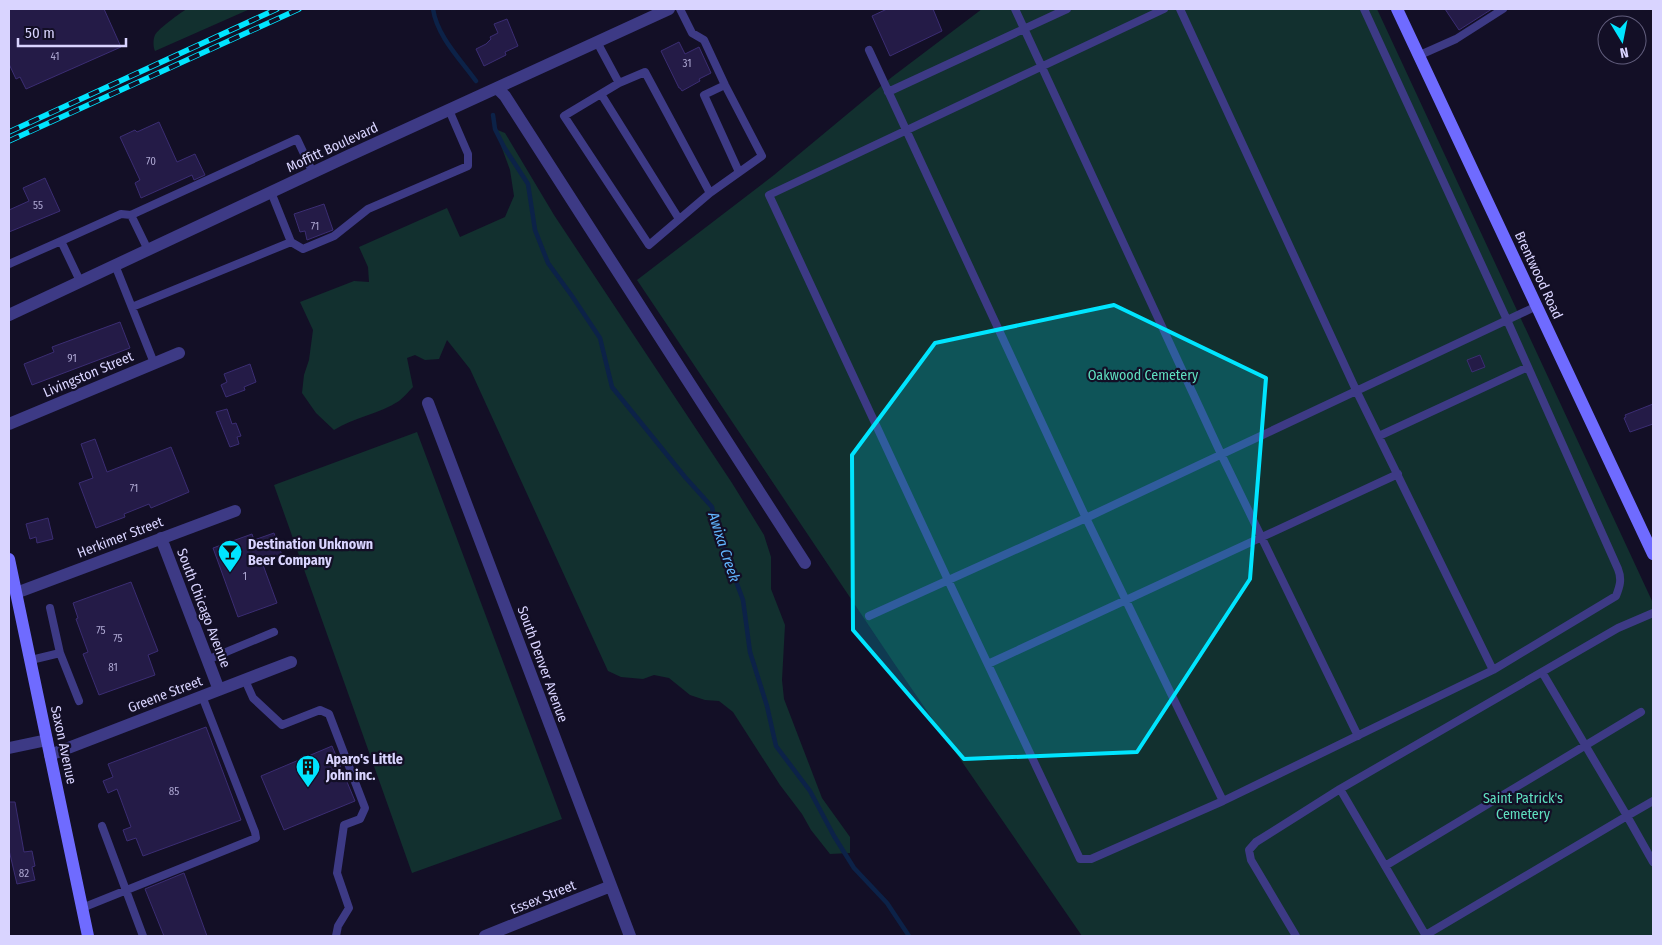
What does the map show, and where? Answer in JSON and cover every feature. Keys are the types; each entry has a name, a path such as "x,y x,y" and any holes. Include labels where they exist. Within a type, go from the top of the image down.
{"street":[{"name":"Moffitt Boulevard","path":"9,315 669,9"},
{"name":"Brentwood Road","path":"1397,9 1653,554"},
{"path":"497,88 511,105 805,563"},
{"name":"Livingston Street","path":"9,424 179,353"},
{"name":"South Denver Avenue","path":"428,403 630,936"},
{"name":"Herkimer Street","path":"16,593 235,510"},
{"name":"South Chicago Avenue","path":"161,538 219,690"},
{"name":"Saxon Avenue","path":"9,560 88,936"},
{"name":"Greene Street","path":"50,755 291,662"},
{"path":"9,748 47,740"},
{"name":"Essex Street","path":"485,936 611,886"}],"lane":[{"path":"680,9 692,33 704,40 724,84 762,156 710,192 649,245 564,116 619,83 645,72 710,192"},
{"path":"1015,9 1221,454 1358,736"},
{"path":"888,92 1067,9"},
{"path":"1164,9 769,194 1080,860 1091,859 1223,801 1493,670 1616,596 1620,586 1621,577 1507,320 1364,9"},
{"path":"1180,9 1356,390 1493,670"},
{"path":"1420,55 1456,39 1503,9"},
{"path":"597,42 619,83"},
{"path":"869,50 1086,518 1223,801"},
{"path":"724,84 704,95 739,172"},
{"path":"601,94 679,219"},
{"path":"271,192 292,242 303,249 334,236 368,209 468,166 468,154 450,110"},
{"path":"9,264 121,214 131,215 298,139 313,173"},
{"path":"131,215 148,250"},
{"path":"61,241 80,282"},
{"path":"132,307 292,242"},
{"path":"115,265 154,363"},
{"path":"869,616 1086,518 1537,306"},
{"path":"1379,436 1528,368"},
{"path":"988,664 1398,474"},
{"path":"50,608 60,653 79,701"},
{"path":"1296,936 1251,860 1249,850 1256,842 1340,789 1618,628 1653,613"},
{"path":"207,660 274,632"},
{"path":"31,660 60,653"},
{"path":"1542,672 1653,862"},
{"path":"245,680 253,698 282,725 320,710 329,714 365,808 360,818 344,825 336,873 349,908 338,926 336,936"},
{"path":"82,908 256,838 202,696"},
{"path":"1385,866 1641,712"},
{"path":"1340,789 1425,936 1653,802"},
{"path":"102,826 143,936"}],"highlighted area":[{"path":"1114,305 1266,378 1250,579 1137,752 964,759 853,630 852,455 935,343"}],"green space":[{"path":"187,9 250,9 155,51 154,41 157,32"},
{"name":"Oakwood Cemetery","path":"982,9 1377,9 1653,603 1653,936 1082,936 896,666 637,280 774,175 892,77"},
{"path":"495,129 505,133 554,215 732,483 764,535 771,557 771,589 785,625 782,680 784,699 822,798 850,837 850,853 830,854 780,785 733,712 719,701 705,700 690,695 669,678 654,675 643,679 621,677 608,671 470,369 447,340 439,359 425,360 415,355 407,358 413,387 399,401 334,430 316,413 302,393 313,330 300,302 354,281 369,282 368,267 359,247 447,208 460,237 505,217 514,196 510,170"},
{"path":"417,432 562,819 412,873 274,485"}],"building":[{"path":"9,9 104,9 121,47 26,89 20,77 16,79 9,64"},
{"path":"887,9 933,9 942,31 890,56 872,16"},
{"path":"1445,9 1492,9 1459,30"},
{"path":"507,19 518,46 505,52 506,55 484,66 476,49 486,44 491,39 490,37 498,33 494,24"},
{"path":"679,42 685,54 699,47 711,73 682,91 661,51"},
{"path":"159,122 177,162 195,154 205,175 194,180 192,175 141,198 135,183 140,180 120,137"},
{"path":"45,178 60,211 9,232 9,210 29,201 23,188"},
{"path":"324,204 333,230 307,240 305,231 300,232 294,214"},
{"path":"120,322 130,348 32,385 24,364 54,352 52,347"},
{"path":"1480,355 1485,367 1472,372 1467,360"},
{"path":"250,364 256,382 244,387 245,390 226,397 221,385 227,382 224,374"},
{"path":"1653,404 1653,424 1630,432 1624,418 1626,417 1625,415"},
{"path":"227,409 232,424 236,423 241,436 237,437 239,444 230,447 216,412"},
{"path":"95,439 107,472 171,447 189,492 151,508 149,504 124,514 125,517 96,528 79,483 93,478 81,444"},
{"path":"48,518 53,539 37,543 36,537 30,539 26,524"},
{"path":"274,533 283,558 263,565 277,603 238,617 213,548 252,534 254,540"},
{"path":"131,582 158,651 148,655 155,675 99,695 83,654 88,652 76,619 78,618 73,603"},
{"path":"206,727 241,820 143,856 136,838 127,841 123,830 131,827 117,789 108,793 103,781 113,777 108,764"},
{"name":"Aparo's Little John inc.","path":"332,746 355,801 284,830 261,776"},
{"path":"9,802 15,802 24,852 32,851 35,866 32,867 35,880 17,884 9,850"},
{"path":"184,873 207,936 164,936 145,889"}],"waterway":[{"name":"Awixa Creek","path":"433,9 435,19 444,38 476,81"},
{"name":"Awixa Creek","path":"493,115 495,129 504,147 528,184 535,230 548,263 600,338 612,387 685,477 712,507 716,528 743,600 750,652 767,706 776,746 810,791 854,868 887,903 909,936"}],"railway":[{"path":"9,132 277,9"},
{"path":"9,141 299,9"}],"place":[{"name":"Destination Unknown Beer Company","path":"230,573"},
{"name":"Aparo's Little John inc.","path":"308,788"}],"park label":[{"name":"Saint Patrick's Cemetery","path":"1523,806"}]}
